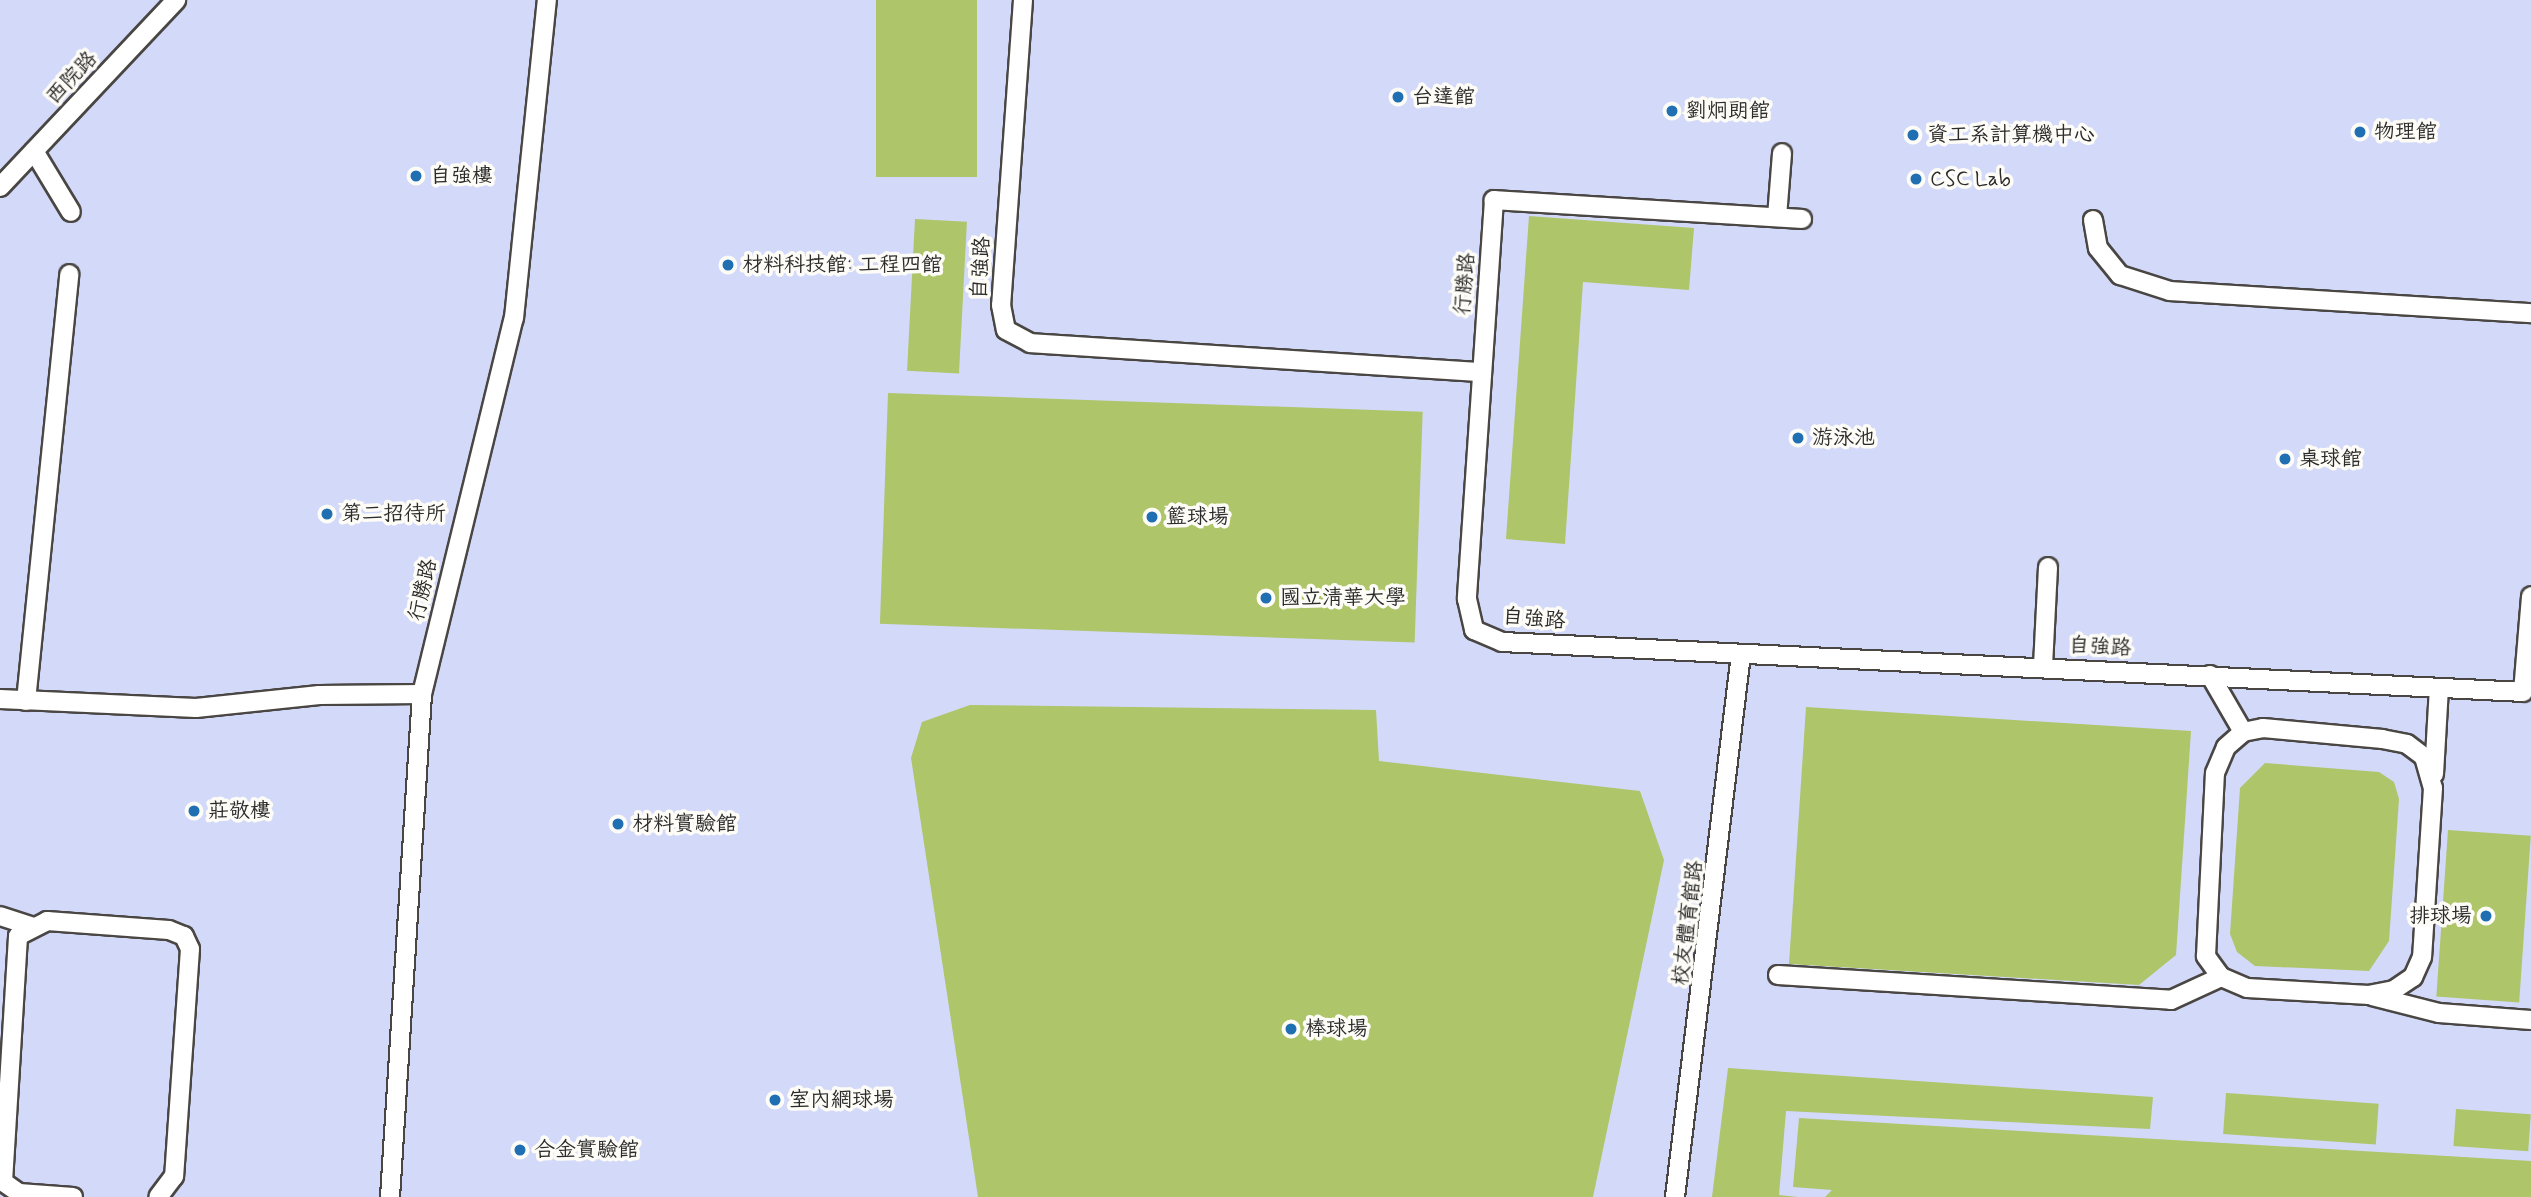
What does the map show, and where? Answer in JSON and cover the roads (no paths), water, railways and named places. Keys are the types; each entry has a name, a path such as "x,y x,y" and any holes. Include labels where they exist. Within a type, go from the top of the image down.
{"lane":[{"name":"西院路","path":"0,187 176,0"},
{"name":"行勝路","path":"390,1197 422,694 514,318 547,0"},
{"name":"自強路","path":"1023,0 1000,305 1006,330 1030,343 1481,372 1466,599 1474,630 1502,642 2043,666 2527,692 2531,596"},
{"path":"34,151 71,212"},
{"path":"1782,153 1777,217 1802,219"},
{"name":"行勝路","path":"1481,372 1494,200 1777,217"},
{"path":"2093,220 2098,248 2120,275 2170,291 2531,313"},
{"path":"26,701 69,274"},
{"path":"2043,666 2048,567"},
{"name":"校友體育館路","path":"1675,1197 1741,654"},
{"path":"2210,675 2243,732"},
{"path":"2369,995 2394,990 2413,977 2422,957 2440,688"},
{"path":"0,699 196,708 319,695 422,694"},
{"path":"2434,789 2424,757 2407,744 2263,728 2243,732 2226,747 2215,773 2204,933 2206,956 2221,977 2247,988 2369,995 2439,1013 2531,1020"},
{"path":"0,916 31,926"},
{"path":"73,1197 19,1193 3,1182 18,936 31,926 47,921 169,930 187,942 174,1176 158,1197"},
{"path":"1778,975 2171,1000 2221,977"}],"place":[{"name":"台達館","path":"1398,97"},
{"name":"劉炯朗館","path":"1672,111"},
{"name":"物理館","path":"2360,132"},
{"name":"資工系計算機中心","path":"1913,135"},
{"name":"自強樓","path":"416,176"},
{"name":"CSC Lab","path":"1916,179"},
{"name":"材料科技館: 工程四館","path":"728,265"},
{"name":"游泳池","path":"1798,438"},
{"name":"桌球館","path":"2285,459"},
{"name":"第二招待所","path":"327,514"},
{"name":"籃球場","path":"1152,517"},
{"name":"國立清華大學","path":"1266,598"},
{"name":"莊敬樓","path":"194,811"},
{"name":"材料實驗館","path":"618,824"},
{"name":"排球場","path":"2486,916"},
{"name":"棒球場","path":"1291,1029"},
{"name":"室內網球場","path":"775,1100"},
{"name":"合金實驗館","path":"520,1150"}]}
